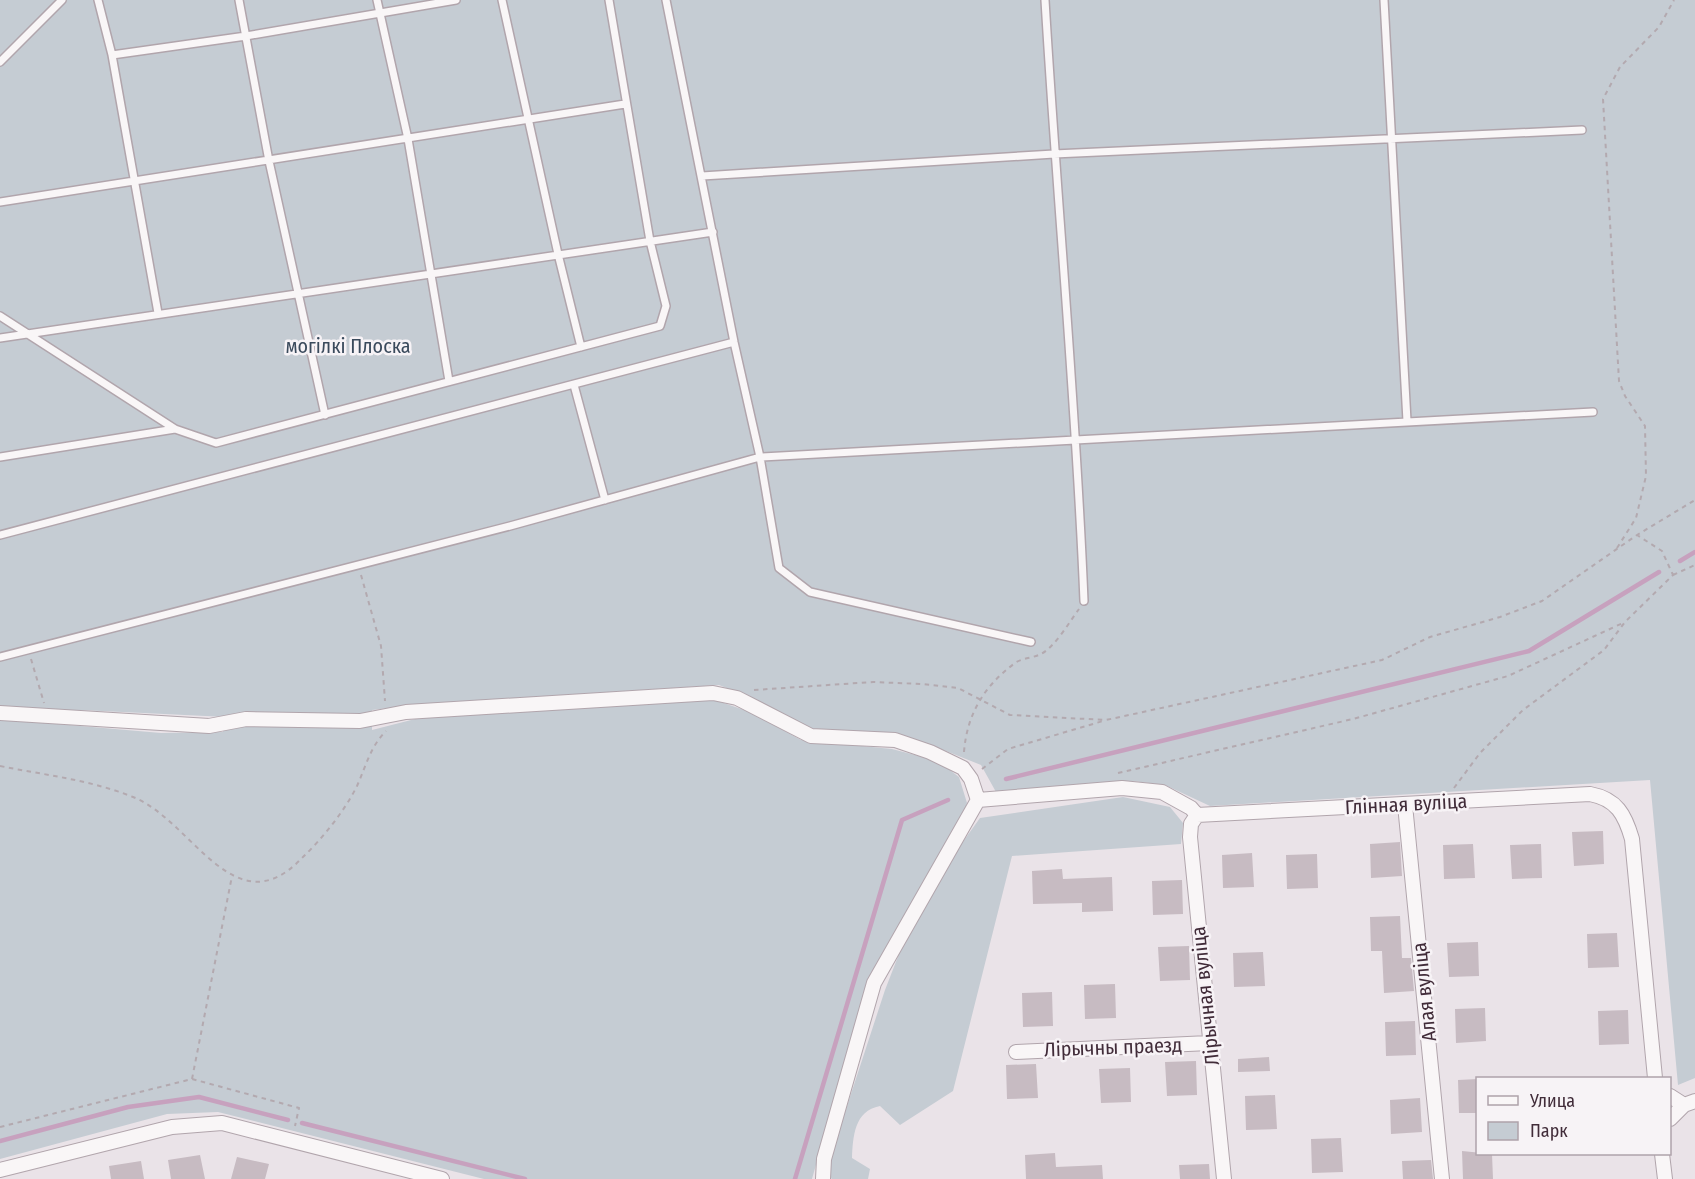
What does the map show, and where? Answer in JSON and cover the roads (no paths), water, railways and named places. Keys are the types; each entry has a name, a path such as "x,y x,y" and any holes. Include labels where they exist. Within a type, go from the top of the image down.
{"street":[{"path":"0,714 209,726 246,719 360,720 405,712 712,693 737,698 811,736 895,740 930,752 967,773 978,800"},
{"path":"978,800 1122,788 1162,792 1191,808 1197,815"},
{"name":"Глінная вуліца","path":"1197,815 1590,794 1614,802 1625,817 1632,839 1655,1077"},
{"path":"823,1179 825,1159 874,983 978,800"},
{"name":"Алая вуліца","path":"1405,805 1443,1179"},
{"name":"Лірычная вуліца","path":"1197,815 1191,824 1190,837 1224,1179"},
{"name":"Лірычны праезд","path":"1016,1052 1209,1043"},
{"path":"1671,1096 1690,1103"},
{"path":"1671,1118 1690,1103"},
{"path":"0,1170 172,1127 222,1123 442,1179"},
{"path":"1662,1155 1665,1179"}],"lane":[{"path":"0,62 62,0"},
{"path":"98,0 112,55 158,313"},
{"path":"239,0 269,161 325,415"},
{"path":"376,0 408,139 429,274 449,381"},
{"path":"112,55 246,36 456,0"},
{"path":"502,0 527,120 581,347"},
{"path":"0,316 175,429 216,443 660,326 666,306 650,242 609,0"},
{"path":"666,0 734,342 760,457 779,568 810,592 1031,642"},
{"path":"1046,0 1054,154 1077,439 1084,601"},
{"path":"1384,0 1407,421"},
{"path":"0,202 625,104"},
{"path":"702,176 1054,154 1582,130"},
{"path":"0,338 712,232"},
{"path":"0,535 734,342"},
{"path":"574,385 605,500"},
{"path":"0,657 605,500 760,457 1593,412"},
{"path":"0,457 175,429"}],"waterway":[{"path":"1680,561 1695,552"},
{"path":"1006,779 1529,651 1659,572"},
{"path":"795,1179 902,820 948,800"},
{"path":"0,1141 128,1107 199,1097 288,1120"},
{"path":"302,1123 525,1179"}],"park label":[{"name":"могілкі Плоска","path":"348,346"}]}
